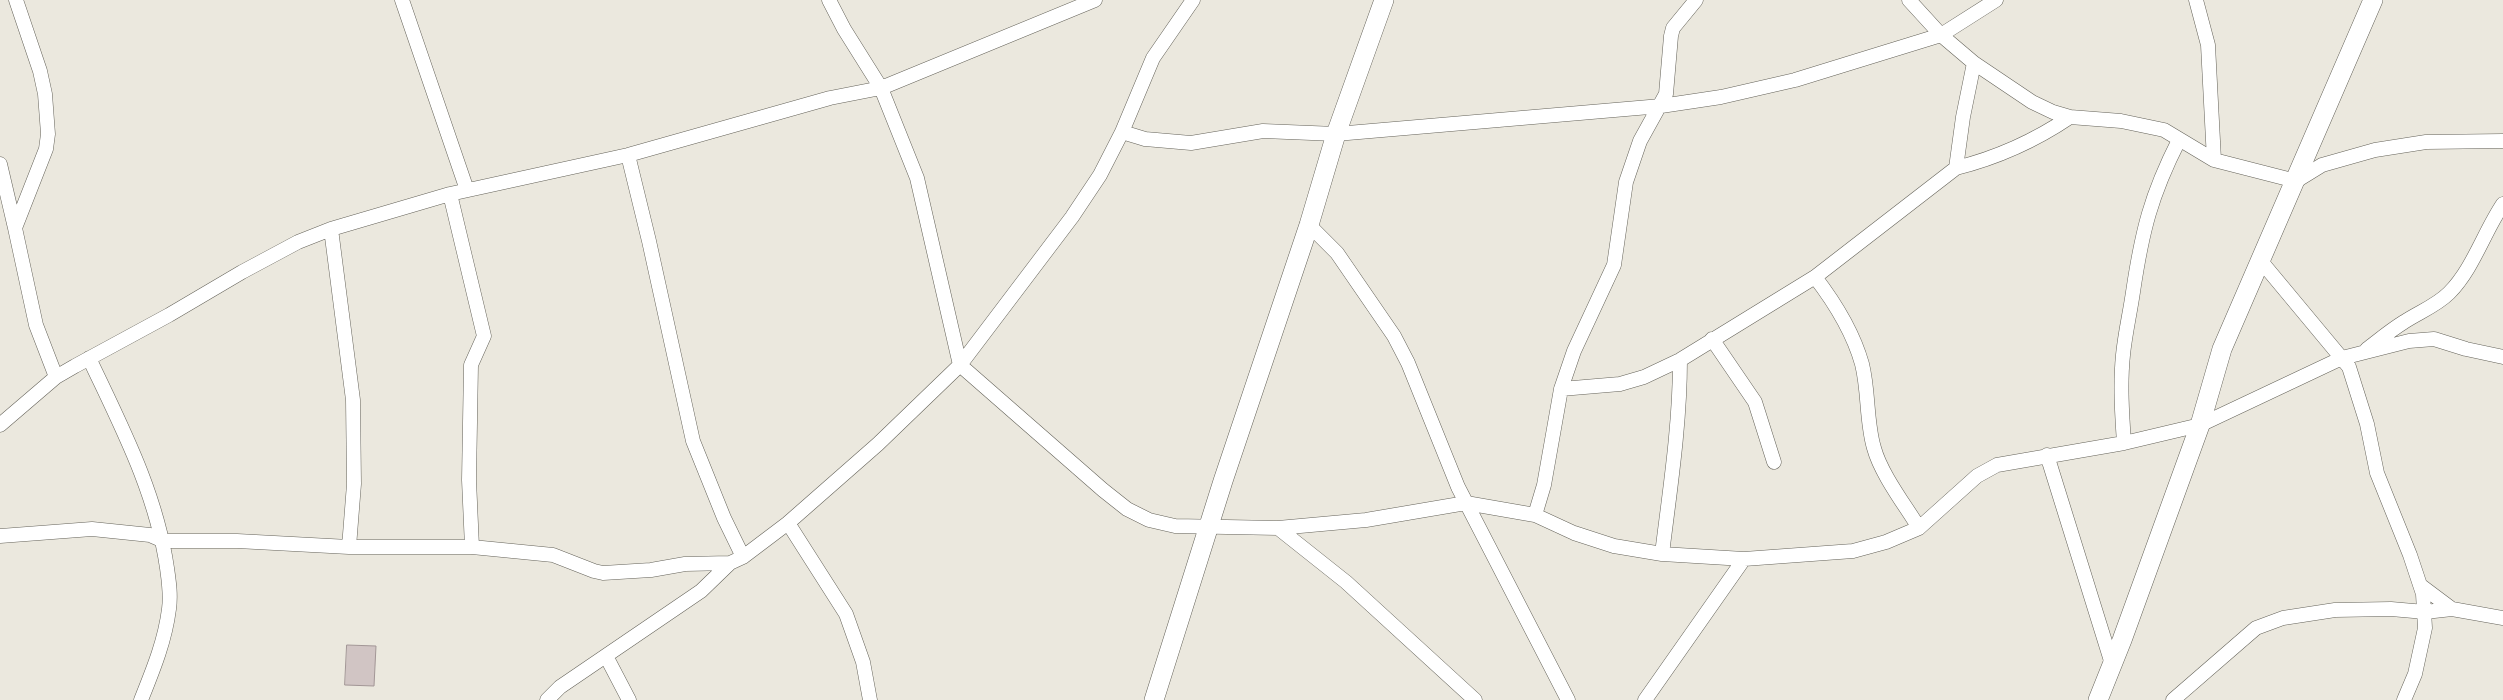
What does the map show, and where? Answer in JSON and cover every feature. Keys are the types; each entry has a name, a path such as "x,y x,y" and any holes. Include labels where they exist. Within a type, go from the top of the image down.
{"street":[{"path":"15,228 46,149 48,134 46,102 40,71 16,0"},
{"path":"402,0 466,190"},
{"path":"829,0 864,63 881,88 916,178 960,365 1127,509 1149,520 1175,526 1278,528 1366,520 1466,503 1535,515 1574,533 1614,546 1662,554 1744,559 1853,551 1886,542 1919,528 1976,476 1997,465 2124,443 2200,425 2342,358 2410,341 2434,339 2466,350 2503,357"},
{"path":"0,424 56,377 169,315 242,272 298,242 331,229 450,194 628,155 830,98 881,88 1095,0"},
{"path":"547,700 560,687 701,591 730,563 743,557 788,522 866,455 960,365 1072,217 1100,175 1122,132 1153,58 1193,0"},
{"path":"1154,700 1208,528 1309,225 1336,134 1384,0"},
{"path":"1535,515 1544,485 1561,388 1574,351 1614,265 1626,182 1640,141 1666,94 1668,57 1673,28 1696,0"},
{"path":"1909,0 1941,35 1974,62 2032,102 2053,112 2070,117 2121,121 2164,130 2214,160 2296,181 2322,165 2375,150 2426,142 2503,141"},
{"path":"1122,132 1145,139 1191,143 1263,132 1336,134 1661,106 1721,97 1795,80 1941,35 1996,0"},
{"path":"2196,0 2208,45 2214,160"},
{"path":"2098,700 2200,425 2222,349 2373,0"},
{"path":"1956,168 1963,117 1974,62"},
{"path":"1561,388 1620,384 1644,377 1680,360 1815,277 1956,168 2043,136 2070,117"},
{"path":"2124,443 2121,398 2123,357 2137,258 2145,220 2160,177 2179,140"},
{"path":"628,155 693,441 724,518 743,557"},
{"path":"0,164 36,325 56,377"},
{"path":"450,194 484,336 471,365 468,480 472,547"},
{"path":"2359,354 2450,292 2468,267 2489,225 2503,204"},
{"path":"1309,225 1337,253 1394,336 1408,363 1466,503 1568,700"},
{"path":"331,229 353,400 354,484 349,547"},
{"path":"2260,260 2348,367 2367,424 2377,473 2420,585 2425,612 2425,628 2415,674 2404,700"},
{"path":"1815,277 1846,324 1857,349 1862,365 1872,436 1878,458 1919,528"},
{"path":"1712,339 1755,402 1774,462"},
{"path":"89,358 142,473 154,505 164,541 170,589 169,609 156,667 141,700"},
{"path":"1662,554 1676,452 1680,407 1680,360"},
{"path":"2047,455 2112,664"},
{"path":"788,522 846,614 863,662 870,700"},
{"path":"1278,528 1346,582 1474,700"},
{"path":"0,536 92,529 150,535 164,541 237,541 349,547 472,547 553,555 603,573 651,570 685,564 730,563"},
{"path":"1645,700 1744,559"},
{"path":"2420,585 2452,610"},
{"path":"2173,700 2256,628 2283,618 2335,610 2391,609 2425,612 2452,610 2503,618"},
{"path":"606,656 629,700"}],"building":[{"path":"347,645 376,646 374,686 345,685"}]}
